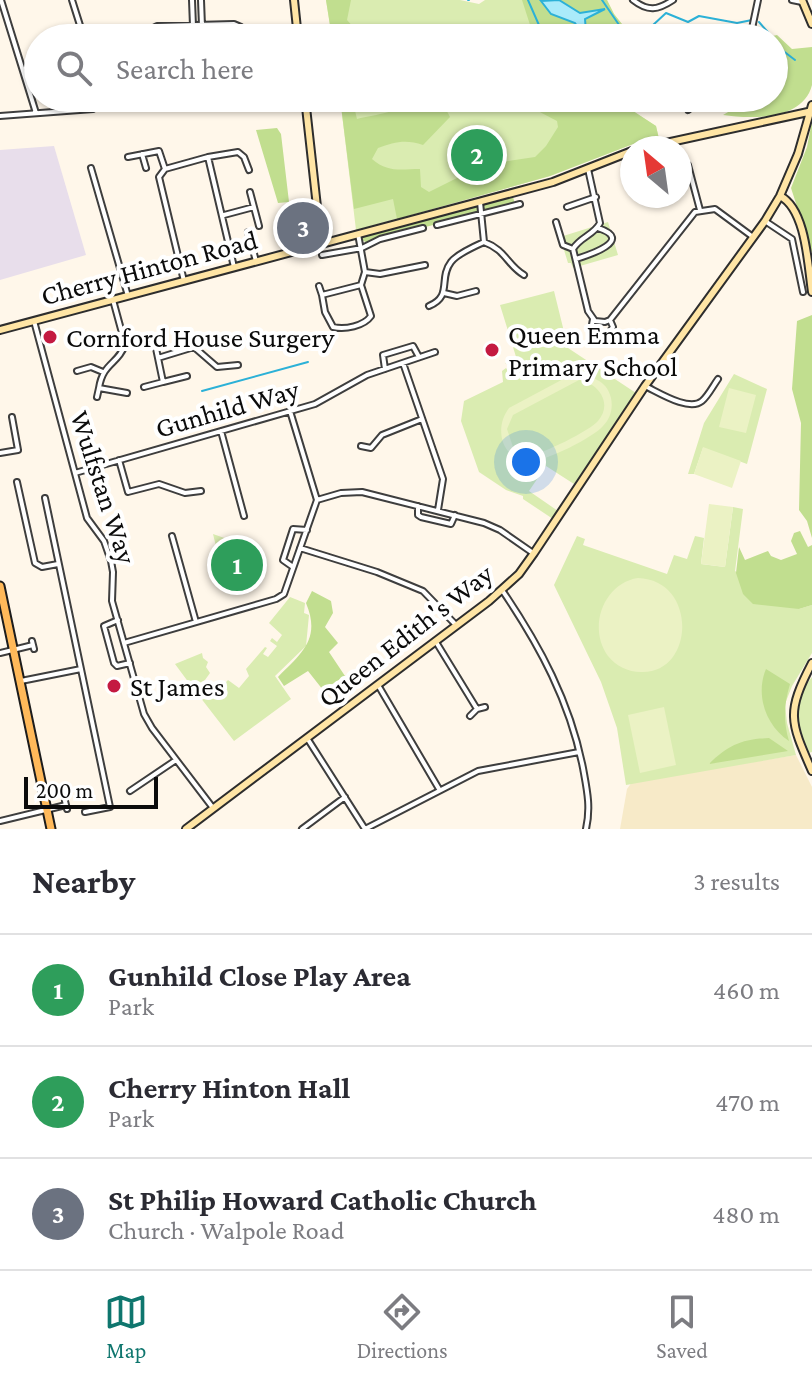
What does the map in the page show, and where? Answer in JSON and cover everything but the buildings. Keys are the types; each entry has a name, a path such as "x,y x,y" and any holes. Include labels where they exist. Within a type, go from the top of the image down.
{"main road":[{"path":"0,586 51,829"}],"street":[{"path":"1,0 24,74"},
{"path":"72,0 80,24"},
{"path":"192,0 193,24"},
{"path":"201,0 202,24"},
{"path":"294,0 297,24"},
{"path":"633,0 642,7 652,9 673,0"},
{"path":"753,24 758,0"},
{"path":"792,0 802,1 812,24"},
{"path":"692,139 811,109"},
{"name":"Queen Edith's Way","path":"186,829 502,590 534,553 645,386 765,221 780,196 798,154 811,109"},
{"path":"0,116 50,112"},
{"path":"307,112 321,243"},
{"path":"128,157 159,151 165,169"},
{"path":"184,281 159,177 165,169 234,151 241,154 249,170"},
{"path":"142,154 146,168"},
{"name":"Cherry Hinton Road","path":"0,330 563,179 620,156"},
{"path":"208,157 234,267"},
{"path":"91,168 128,296"},
{"path":"588,169 600,217 598,228 581,238 573,249 588,311 593,319 600,322 610,320 689,218 700,210 722,212 753,237"},
{"path":"692,180 700,210"},
{"path":"250,192 259,226"},
{"path":"780,196 793,205 800,226 812,292"},
{"path":"567,207 596,197"},
{"path":"480,202 484,242"},
{"path":"437,225 520,204"},
{"path":"224,215 254,207"},
{"path":"765,221 792,239 803,292"},
{"path":"556,222 563,245 573,249"},
{"path":"322,255 362,248 380,239 423,228"},
{"path":"575,260 610,245 610,236 598,228"},
{"path":"248,232 256,261"},
{"path":"319,286 325,294 329,323 336,329 365,322 371,316 361,285 365,272 358,234"},
{"path":"484,242 504,253 513,267 524,275"},
{"path":"429,306 444,293 450,263 484,242"},
{"path":"365,272 380,274 425,265"},
{"path":"325,294 361,285"},
{"path":"444,293 457,296 476,291"},
{"path":"97,397 103,372 124,350 125,338 113,300"},
{"path":"593,319 591,330 601,339 613,327 610,320"},
{"name":"Wulfstan Way","path":"34,321 87,518 104,541 111,561 112,601 144,714 213,808"},
{"path":"152,332 163,382"},
{"path":"125,338 154,339"},
{"name":"Gunhild Way","path":"385,369 383,355 413,346 419,357"},
{"path":"158,358 194,347 217,367 238,365"},
{"name":"Gunhild Way","path":"75,473 315,404 385,369 435,352"},
{"path":"403,363 443,479 438,510"},
{"path":"77,371 91,367 103,372"},
{"path":"144,387 187,376"},
{"path":"645,386 688,405 701,403 718,379"},
{"path":"99,388 127,393"},
{"path":"124,643 281,597 317,500 290,411"},
{"path":"0,453 18,450 12,417"},
{"path":"361,446 371,448 382,435 422,419"},
{"path":"221,431 244,516"},
{"path":"119,460 128,492 159,484 185,493 201,491"},
{"path":"17,482 35,563 42,567 58,564"},
{"path":"317,500 341,493 362,492 418,505 500,530 534,553"},
{"path":"45,498 110,807 85,812"},
{"path":"418,505 417,511 421,517 451,524 455,515"},
{"path":"293,567 283,560 293,529 307,530"},
{"path":"172,536 196,622"},
{"path":"300,548 377,572 423,591 456,626"},
{"path":"502,590 557,683 580,752 590,807 586,829"},
{"name":"Wulfstan Way","path":"118,620 104,626 110,651 116,666 130,663"},
{"path":"61,625 72,623"},
{"path":"436,642 477,709"},
{"path":"0,653 33,645"},
{"path":"812,663 797,694 793,711 799,741 812,771"},
{"path":"21,681 81,669"},
{"path":"378,685 440,790"},
{"path":"470,716 477,709 485,707"},
{"path":"307,738 365,829 478,771 580,752"},
{"path":"130,791 176,760"},
{"path":"302,829 345,797"},
{"path":"0,821 66,805"}],"shaded area":[{"path":"54,146 86,255 0,280 0,150"},
{"path":"796,755 812,787 812,829 620,829 627,789 632,782"}],"green space":[{"path":"326,0 460,0 479,4 485,0 607,0 622,24 330,24"},
{"path":"326,0 351,0 347,20 351,24 330,24"},
{"path":"522,0 607,0 622,24 530,24"},
{"path":"788,45 792,49 812,47 812,85 807,97 788,110"},
{"path":"342,112 634,112 656,126 658,136 620,136 620,149 550,176 356,230"},
{"path":"342,112 355,112 357,119 388,112 447,112 450,117 423,145 406,142 389,144 378,148 372,159 389,168 420,169 421,187 429,192 457,178 489,171 501,162 535,157 558,127 557,121 540,112 634,112 656,126 658,136 620,136 620,149 550,176 397,219 393,199 354,209"},
{"path":"728,112 784,112 761,117 723,115"},
{"path":"812,121 812,252 807,248 791,188 807,147"},
{"path":"277,128 281,134 289,202 278,203 256,130"},
{"path":"513,197 515,204 369,244 362,240 363,235"},
{"path":"608,222 618,255 573,268 568,263 560,237"},
{"path":"554,291 568,348 636,393 574,484 546,466 529,491 558,511 553,519 523,496 506,490 479,472 461,421 464,401 503,382 502,371 506,368 509,372 514,369 505,363 517,360 500,305"},
{"path":"812,315 812,538 807,521 799,510 801,423 792,389 797,321"},
{"path":"582,369 605,386 612,405 608,420 598,431 558,453 532,461 514,456 503,443 502,425 509,408","holes":["579,380 598,390 604,401 602,414 594,425 536,454 525,454 513,447 507,429 513,415"]},
{"path":"734,374 767,389 747,464 703,448 694,474 688,474 704,423"},
{"path":"729,388 756,395 746,433 719,427"},
{"path":"703,447 741,461 732,488 694,474"},
{"path":"709,504 733,507 725,567 701,564"},
{"path":"733,507 743,509 735,571 799,609 812,605 812,653 785,704 796,755 626,785 617,728 601,682 554,585 577,536 585,539 583,545 667,574 674,555 687,559 695,536 704,538 701,564 725,567"},
{"path":"800,531 808,547 812,545 812,605 799,609 753,604 743,594 736,573 739,547 745,560 768,551 771,556 781,560 797,554 791,541 794,533"},
{"path":"213,534 253,548 250,575 225,583"},
{"path":"638,578 658,583 671,594 680,609 682,626 680,644 672,658 659,669 641,672 627,670 611,660 599,632 602,608 608,597 616,588"},
{"path":"312,591 331,601 333,613 325,627 338,643 329,652 345,676 323,690 308,671 284,686 278,677 307,644 311,626 306,603"},
{"path":"290,597 305,603 304,613 309,615 306,646 275,676 291,699 234,741 200,697 204,693 211,698 228,680 239,688 249,676 246,669 265,647 263,654 268,657 277,646 270,641 272,638 277,642 282,635 269,623"},
{"path":"202,653 210,673 205,680 192,687 175,664"},
{"path":"766,669 790,684 785,712 789,741 774,727 765,709 762,689"},
{"path":"812,677 812,752 808,753 799,723 798,705"},
{"path":"664,707 676,765 640,773 628,715"},
{"path":"769,738 788,751 709,764 736,744"}],"water":[{"path":"559,0 580,13 605,9 585,19 585,24 576,24 551,14 541,1"}],"waterway":[{"path":"528,0 538,24"},
{"path":"602,0 618,24"},
{"path":"654,24 666,13 688,22 699,16 737,23 752,20"},
{"path":"788,55 795,60"},
{"path":"202,391 308,362"}],"place":[{"name":"Cherry Hinton Hall","path":"477,155"},
{"name":"St Philip Howard Catholic Church","path":"303,228"},
{"name":"Cornford House Surgery","path":"50,337"},
{"name":"Queen Emma Primary School","path":"492,350"},
{"name":"Gunhild Close Play Area","path":"237,565"},
{"name":"St James","path":"114,686"}]}
